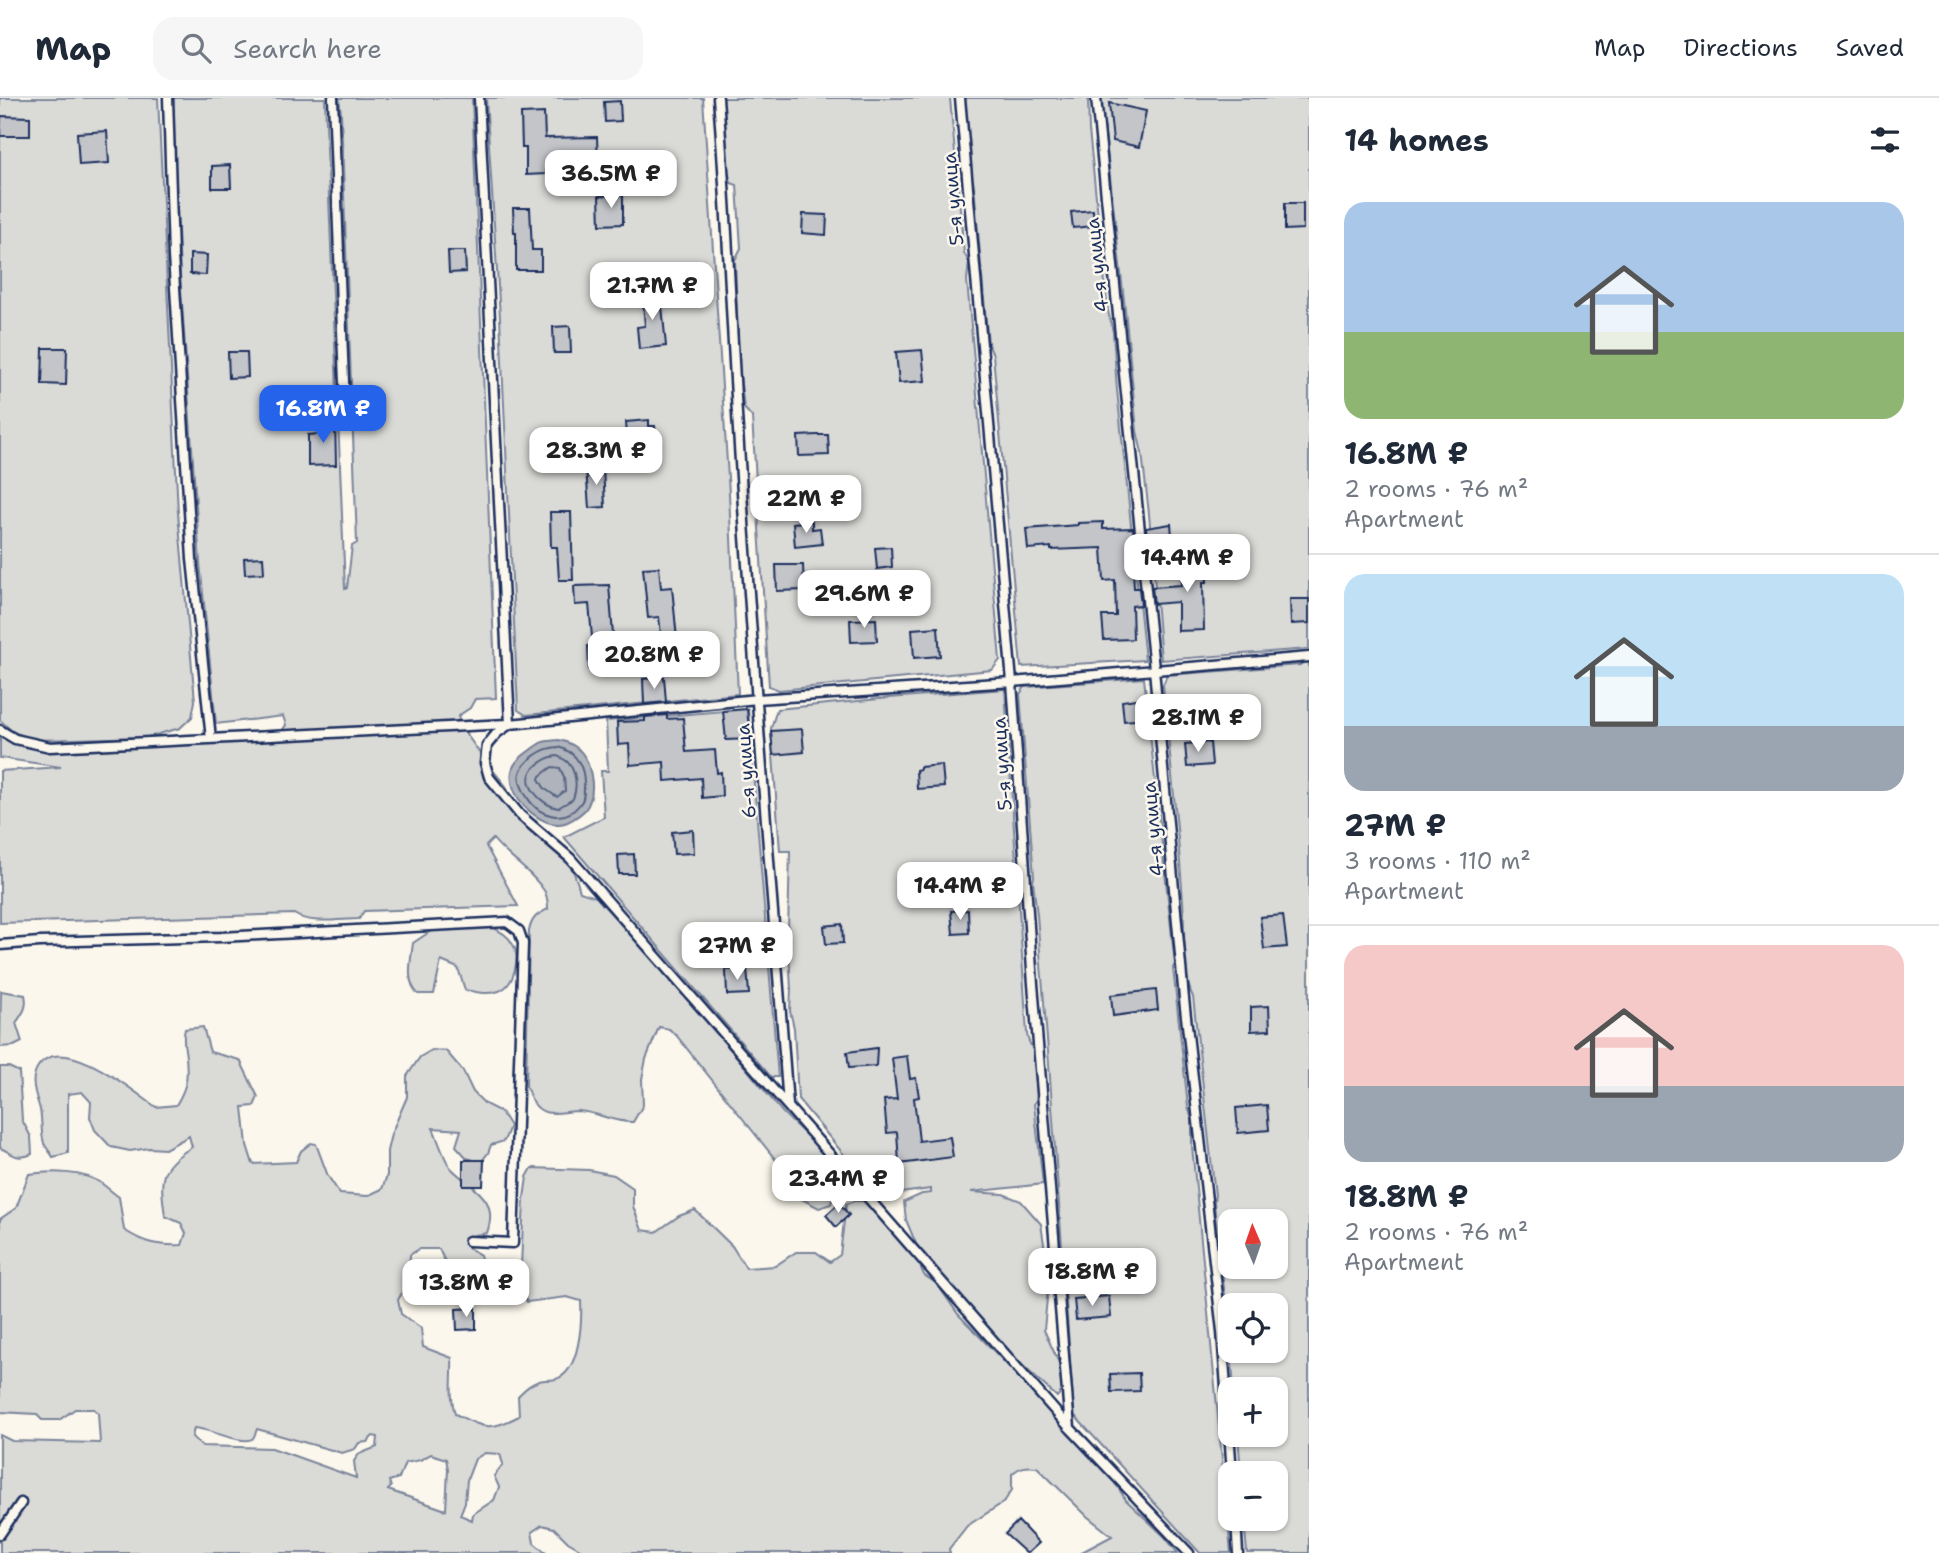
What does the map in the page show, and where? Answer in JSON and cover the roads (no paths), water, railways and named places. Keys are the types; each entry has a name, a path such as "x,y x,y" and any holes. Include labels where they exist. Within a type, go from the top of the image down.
{"lane":[{"path":"168,98 173,256 191,545 211,739"},
{"path":"333,98 345,408"},
{"path":"479,98 510,724"},
{"name":"6-я улица","path":"718,98 738,429 788,1105"},
{"name":"5-я улица","path":"960,98 1012,682 1034,998 1069,1428"},
{"name":"4-я улица","path":"1096,98 1154,669 1184,999 1222,1331 1231,1461"},
{"path":"0,730 15,739 50,747 510,724 757,699 1012,682 1309,657"},
{"path":"510,724 497,733 487,745 485,763 489,777 520,815 570,858 1069,1428 1189,1553"},
{"path":"0,945 507,922 519,930 523,943 513,1243 469,1241"},
{"path":"0,1534 21,1503"},
{"path":"1237,1531 1238,1553"}],"water":[{"path":"559,740 572,744 582,753 591,773 592,789 585,810 568,822 557,824 540,819 524,806 514,789 512,771 516,762 537,745"}]}
